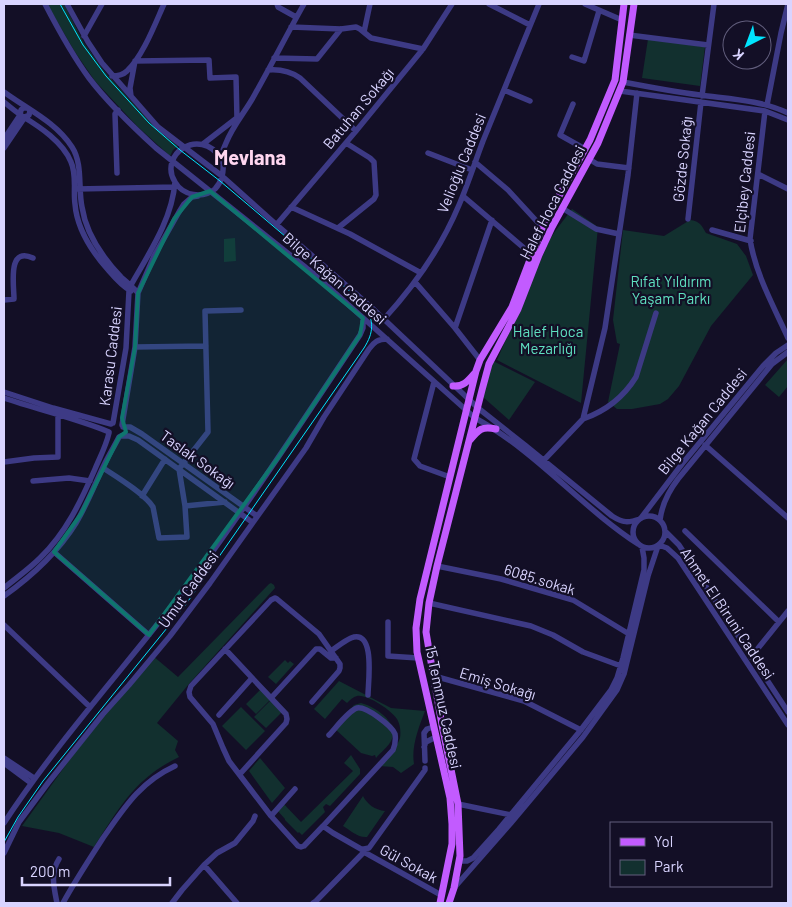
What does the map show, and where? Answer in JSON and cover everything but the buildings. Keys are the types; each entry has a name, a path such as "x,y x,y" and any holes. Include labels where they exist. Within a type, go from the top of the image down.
{"main road":[{"name":"Halef Hoca Caddesi","path":"468,400 480,360 512,307 542,227 590,140 615,80 624,4"},
{"name":"Halef Hoca Caddesi","path":"478,408 490,364 518,309 539,255 562,208 598,143 620,91 623,82 634,4"},
{"path":"453,386 466,383 476,371"},
{"name":"15 Temmuz Caddesi","path":"440,901 452,844 450,798 418,658 416,628 420,599 468,400"},
{"name":"15 Temmuz Caddesi","path":"449,903 460,861 458,804 426,632 429,603 437,566 478,408"},
{"path":"469,442 482,428 487,427 496,430"},
{"path":"433,727 442,725"},
{"path":"436,737 444,735"},
{"path":"448,864 454,860 460,861"},
{"path":"443,886 448,889 454,888"}],"street":[{"name":"Bilge Kağan Caddesi","path":"45,4 82,67 99,90 137,131 306,268 388,339 466,411 523,450 640,546"},
{"name":"Bilge Kağan Caddesi","path":"67,4 84,36 112,76 158,127 222,176 277,224 384,319 468,400 616,519 628,522 641,519 682,464 763,366 776,353 788,345"},
{"path":"84,36 102,4"},
{"path":"131,96 130,88 136,62 150,36 163,4"},
{"path":"277,4 278,7 296,17"},
{"path":"221,158 239,117 255,95 304,4"},
{"path":"364,32 370,4"},
{"name":"Batuhan Sokağı","path":"277,224 423,49 452,4"},
{"path":"489,4 530,25"},
{"name":"Velioğlu Caddesi","path":"384,319 421,273 446,233 463,196 539,4"},
{"path":"585,4 622,20"},
{"name":"Gözde Sokağı","path":"688,219 714,4"},
{"name":"Elçibey Caddesi","path":"788,4 766,108 750,241 753,256 788,338"},
{"path":"572,57 584,61 599,11"},
{"path":"291,27 356,28 370,38 423,49"},
{"path":"274,58 317,59 341,29"},
{"path":"781,33 788,36"},
{"path":"629,36 708,45"},
{"path":"112,76 119,76 126,72 136,62 209,60 210,78 236,77 239,117"},
{"path":"268,70 283,70 300,78 356,131"},
{"path":"623,82 702,99"},
{"path":"504,90 530,101"},
{"path":"620,91 702,99 788,113"},
{"name":"Karasu Caddesi","path":"4,92 59,130 73,149 78,163 77,189 74,203 85,238 99,260 114,277 138,293 135,346 122,426"},
{"path":"583,419 605,328 629,168 637,93"},
{"name":"Karasu Caddesi","path":"4,102 49,135 60,146 72,163 77,189"},
{"path":"573,104 560,135 585,149"},
{"path":"23,116 20,111 22,108 28,108"},
{"path":"766,108 788,120"},
{"path":"117,173 115,114 118,110"},
{"path":"4,148 23,116"},
{"path":"4,139 23,116"},
{"path":"203,144 239,117"},
{"path":"338,228 374,199 376,195 374,162 346,143"},
{"path":"130,288 160,233 170,208 175,185 172,173 176,155 184,147 195,144 203,144 210,147 221,158 223,166 220,182 215,189 192,197 178,212 154,256 138,293"},
{"path":"428,154 472,170"},
{"path":"589,160 597,164 629,168"},
{"path":"475,162 508,190 542,227"},
{"path":"758,174 788,189"},
{"path":"77,189 175,185 184,192 200,195"},
{"path":"463,196 532,254"},
{"path":"291,207 338,228 421,273"},
{"path":"562,208 596,229 619,234"},
{"path":"455,328 492,220"},
{"path":"712,230 750,241"},
{"path":"4,300 14,299 13,267 15,261 24,256 34,258"},
{"path":"414,282 455,328 480,360"},
{"name":"Karasu Caddesi","path":"112,424 126,348 130,288"},
{"path":"103,468 149,501 154,508 159,538 187,537 185,506 179,469 208,432 205,311 241,310"},
{"path":"544,460 583,419 608,407 620,398 633,383 656,313"},
{"name":"Umut Caddesi","path":"4,823 32,780 149,635 242,510 360,335 363,328 363,318"},
{"name":"Umut Caddesi","path":"4,853 24,814 88,732 185,616 306,448 368,349 378,340 388,339"},
{"path":"135,346 206,346"},
{"name":"Bilge Kağan Caddesi","path":"660,520 662,507 668,493 678,479 772,364 788,353"},
{"path":"434,382 414,459 420,466 450,477"},
{"path":"4,392 53,408 112,424 118,423 122,426 123,432 70,532 54,552 4,596"},
{"path":"4,398 94,426 109,432 114,437 120,436"},
{"path":"4,462 58,457 58,416"},
{"path":"4,588 33,564 54,543 72,516 107,443 109,428 112,424"},
{"name":"Taslak Sokağı","path":"122,426 136,430 183,463 254,519"},
{"name":"Taslak Sokağı","path":"120,436 134,437 225,502 242,510"},
{"path":"705,445 788,518"},
{"path":"142,496 166,459"},
{"path":"33,481 69,478 90,481"},
{"path":"185,506 225,502"},
{"path":"460,861 467,861 473,858 511,815 581,730 611,690 617,678 644,570 644,558 633,533 634,525 648,516 660,520 665,531 664,539 658,545 650,548 640,546"},
{"name":"Ahmet El Biruni Caddesi","path":"665,531 679,546 788,712"},
{"path":"685,531 779,622"},
{"path":"454,888 583,737 617,690 624,674 648,576 658,545"},
{"name":"Ahmet El Biruni Caddesi","path":"658,545 667,548 678,558 788,726"},
{"path":"54,552 149,635"},
{"name":"6085.sokak","path":"437,566 501,579 573,600 629,634"},
{"path":"312,702 339,670 340,664 319,634 275,598 225,649 190,690 192,699 213,724 233,766 271,816 299,847 304,846 324,826 393,750 396,741 394,733 390,728 363,708 353,710 329,735"},
{"path":"429,603 531,626 553,635 582,652 620,666"},
{"path":"752,657 788,611"},
{"path":"388,622 388,656 418,658"},
{"path":"4,625 90,707"},
{"path":"331,652 350,638 356,637 365,640 369,660 368,696"},
{"path":"225,649 287,717 287,721 240,774"},
{"path":"271,698 316,649 320,649 331,658 336,658"},
{"name":"Emiş Sokağı","path":"434,676 524,701 581,730"},
{"path":"219,715 252,678"},
{"path":"324,826 361,849 369,848 425,770 424,733 427,729 433,727"},
{"path":"424,747 426,742 436,737"},
{"path":"4,758 32,780"},
{"path":"4,763 32,780"},
{"path":"63,903 79,873 127,803 149,781 175,766"},
{"path":"271,816 295,789"},
{"path":"458,804 511,815"},
{"path":"172,903 204,865 217,853 235,843 255,816"},
{"name":"Gül Sokak","path":"313,903 364,852 440,901"},
{"path":"57,903 53,875 59,859"},
{"path":"204,865 237,903"}],"highlighted area":[{"path":"210,191 363,318 360,335 278,458 149,635 54,552 81,514 119,437 126,432 122,418 135,347 138,293 174,219 192,197"}],"green space":[{"path":"47,4 64,4 84,43 105,72 155,127 178,146 170,156 137,126 95,81 75,52"},
{"path":"648,39 705,47 700,86 642,78"},
{"name":"Halef Hoca Mezarlığı","path":"572,209 598,227 581,403 497,360 550,239"},
{"name":"Rıfat Yıldırım Yaşam Parkı","path":"690,220 702,226 706,233 737,244 746,256 753,275 711,326 679,386 668,399 660,404 632,409 617,409 608,402 620,344 617,343 613,320 623,230 664,236"},
{"path":"235,238 236,261 224,262 224,239"},
{"path":"788,359 788,386 779,397 765,385"},
{"path":"493,361 535,382 509,420 483,397"},
{"path":"271,583 275,588 188,685 157,723 178,741 175,750 179,757 164,765 139,784 120,807 94,847 59,833 22,826 73,755 153,656 178,677"},
{"path":"285,660 288,663 290,661 294,664 276,684 268,677"},
{"path":"339,681 391,708 425,711 415,744 414,764 401,773 393,767 379,766 391,753 400,738 400,725 394,715 367,697 357,696 347,703 342,699 325,719 314,709"},
{"path":"263,687 273,697 256,714 246,704"},
{"path":"271,700 282,712 266,728 254,717"},
{"path":"361,703 382,714 393,729 391,741 376,758 375,755 361,753 334,728 354,705"},
{"path":"241,707 265,731 246,750 222,726"},
{"path":"351,755 360,769 360,774 330,806 326,804 323,807 325,812 302,835 298,833 277,810 281,801 301,822 353,771 344,763"},
{"path":"260,758 285,788 272,803 249,771"},
{"path":"363,796 372,806 385,811 367,837 357,835 343,826"}],"tram line":[{"path":"4,842 18,817 43,781 184,607 364,348 370,337 372,327 365,304 149,123 106,76 83,45 60,4"}],"district":[{"name":"Mevlana","path":"250,157"}]}
